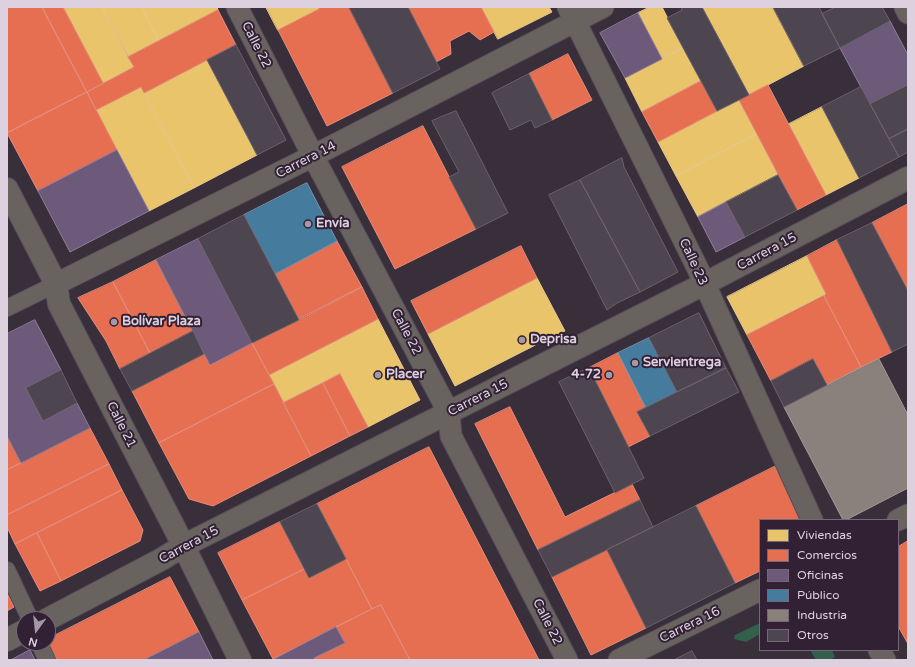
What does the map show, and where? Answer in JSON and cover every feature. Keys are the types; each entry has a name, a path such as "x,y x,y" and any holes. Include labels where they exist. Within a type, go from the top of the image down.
{"street":[{"name":"Calle 22","path":"237,7 313,156 449,413 451,436 567,660"},
{"name":"Carrera 14","path":"7,308 313,156 572,14 603,7"},
{"path":"905,7 908,13"},
{"name":"Calle 23","path":"572,14 704,284 812,519"},
{"name":"Carrera 15","path":"56,615 155,563 183,546 704,284 908,178"},
{"name":"Calle 21","path":"7,189 56,284 59,304 240,660"},
{"path":"899,520 908,515"},
{"path":"7,570 26,611"},
{"name":"Carrera 16","path":"619,660 759,590"},
{"path":"880,651 885,660"}],"green space":[{"path":"759,623 759,635 746,642 734,639 735,635"},
{"path":"811,651 832,651 835,657 830,660 816,660"}],"building: Viviendas":[{"path":"63,7 102,7 134,67 103,83"},
{"path":"102,7 142,7 159,41 128,57"},
{"path":"142,7 217,7 218,10 159,41"},
{"path":"266,7 318,7 319,9 278,30"},
{"path":"481,7 549,7 552,12 498,39"},
{"path":"650,7 662,7 683,48 662,59 638,13"},
{"path":"702,7 773,7 804,66 749,95"},
{"path":"683,48 701,81 642,112 625,78"},
{"path":"207,60 257,155 194,188 144,93"},
{"path":"141,87 194,188 149,211 96,110"},
{"path":"739,100 757,134 676,176 658,142"},
{"path":"822,107 859,178 826,195 789,124"},
{"path":"757,134 778,175 698,217 676,176"},
{"path":"807,256 826,294 747,335 727,297"},
{"path":"537,278 565,331 455,386 428,334"},
{"path":"378,319 420,400 368,427 340,374 283,403 269,375"}],"building: Comercios":[{"path":"7,7 42,7 87,92 7,133"},
{"path":"42,7 63,7 103,83 87,92"},
{"path":"318,7 349,7 393,93 327,126 278,30 319,9"},
{"path":"408,7 481,7 494,32 480,40 469,31 450,41 451,54 436,62"},
{"path":"218,10 236,45 144,93 141,87 96,110 87,92 134,67 128,57"},
{"path":"568,54 592,100 552,120 529,74"},
{"path":"701,81 717,111 658,142 642,112"},
{"path":"768,85 826,195 797,210 739,100"},
{"path":"87,92 117,150 38,191 7,133"},
{"path":"423,126 476,229 395,269 342,167"},
{"path":"908,204 908,291 872,223"},
{"path":"837,240 892,352 861,367 824,296 826,294 807,256"},
{"path":"337,241 362,287 299,320 275,274"},
{"path":"521,246 537,278 428,334 411,301"},
{"path":"156,260 193,331 150,353 113,282"},
{"path":"113,282 150,353 120,369 106,341 78,298"},
{"path":"362,287 378,319 269,375 252,343"},
{"path":"824,296 861,367 827,385 813,359 771,381 747,335"},
{"path":"252,343 274,384 159,443 132,391 204,354 210,365"},
{"path":"618,353 646,408 637,412 650,436 628,447 589,368"},
{"path":"340,374 368,427 350,436 323,383"},
{"path":"323,383 350,436 311,456 283,403"},
{"path":"274,384 311,456 213,506 189,499 159,443"},
{"path":"510,407 565,517 632,484 640,500 538,550 475,424"},
{"path":"90,428 109,464 7,515 7,470"},
{"path":"7,436 21,463 7,470"},
{"path":"429,447 539,660 410,660 381,605 372,609 317,504"},
{"path":"109,464 122,490 15,544 7,527 7,515"},
{"path":"776,466 802,519 759,519 759,571 735,583 696,506"},
{"path":"122,490 143,530 140,541 61,581 37,533"},
{"path":"280,522 304,569 242,600 218,553"},
{"path":"37,533 61,581 40,591 15,544"},
{"path":"908,541 908,644 899,628 899,546"},
{"path":"607,550 646,628 591,655 552,577"},
{"path":"346,559 372,609 273,659 242,600 304,569 309,578"},
{"path":"170,577 199,632 144,660 57,660 52,651 56,651 56,635"},
{"path":"7,593 14,607 7,611"},
{"path":"381,605 410,660 315,660 314,658 345,643 336,627"}],"building: Oficinas":[{"path":"638,13 662,59 625,78 600,33"},
{"path":"890,21 908,55 908,85 870,104 840,48"},
{"path":"117,150 149,211 70,252 38,191"},
{"path":"726,202 745,237 716,252 698,217"},
{"path":"198,239 252,343 210,365 156,260"},
{"path":"35,320 61,370 26,388 29,394 43,421 77,403 90,428 21,463 7,436 7,334"},
{"path":"336,627 345,643 314,658 315,660 273,660"},
{"path":"199,632 213,660 144,660"},
{"path":"30,651 35,660 11,660"}],"building: Público":[{"path":"307,183 337,241 275,274 244,215"},
{"path":"649,338 677,392 646,408 618,353"}],"building: Industria":[{"path":"879,359 908,415 908,488 848,519 842,519 784,407"}],"building: Otros":[{"path":"349,7 408,7 440,69 393,93"},
{"path":"681,7 702,7 749,95 717,111 667,18 682,10"},
{"path":"773,7 819,7 840,48 804,66"},
{"path":"836,7 882,7 890,21 840,48 822,14"},
{"path":"236,45 286,140 257,155 207,60"},
{"path":"529,74 552,120 535,128 531,120 510,130 492,93"},
{"path":"908,85 908,129 889,139 870,104"},
{"path":"861,87 899,157 859,178 822,107"},
{"path":"456,111 508,213 476,229 449,177 459,172 432,121"},
{"path":"908,129 908,152 899,157 889,139"},
{"path":"622,158 624,167 678,272 640,292 580,180"},
{"path":"778,175 797,210 745,237 726,202"},
{"path":"580,180 640,292 617,303 607,310 549,195"},
{"path":"244,215 299,320 252,343 198,239"},
{"path":"872,223 908,291 908,344 892,352 837,240"},
{"path":"699,313 726,368 677,392 649,338"},
{"path":"193,331 204,354 132,391 120,369"},
{"path":"813,359 827,385 784,407 771,381"},
{"path":"589,368 644,478 615,493 559,382"},
{"path":"726,368 739,392 650,436 637,412"},
{"path":"61,370 77,403 43,421 26,388"},
{"path":"640,500 653,527 552,577 538,550"},
{"path":"317,504 346,559 309,578 280,522"},
{"path":"696,506 735,583 646,628 607,550"},
{"path":"692,651 697,660 674,660"}],"place":[{"name":"Envía","path":"308,224"},
{"name":"Bolívar Plaza","path":"114,322"},
{"name":"Deprisa","path":"522,340"},
{"name":"Servientrega","path":"635,363"},
{"name":"Placer","path":"378,375"},
{"name":"4-72","path":"609,375"}]}
